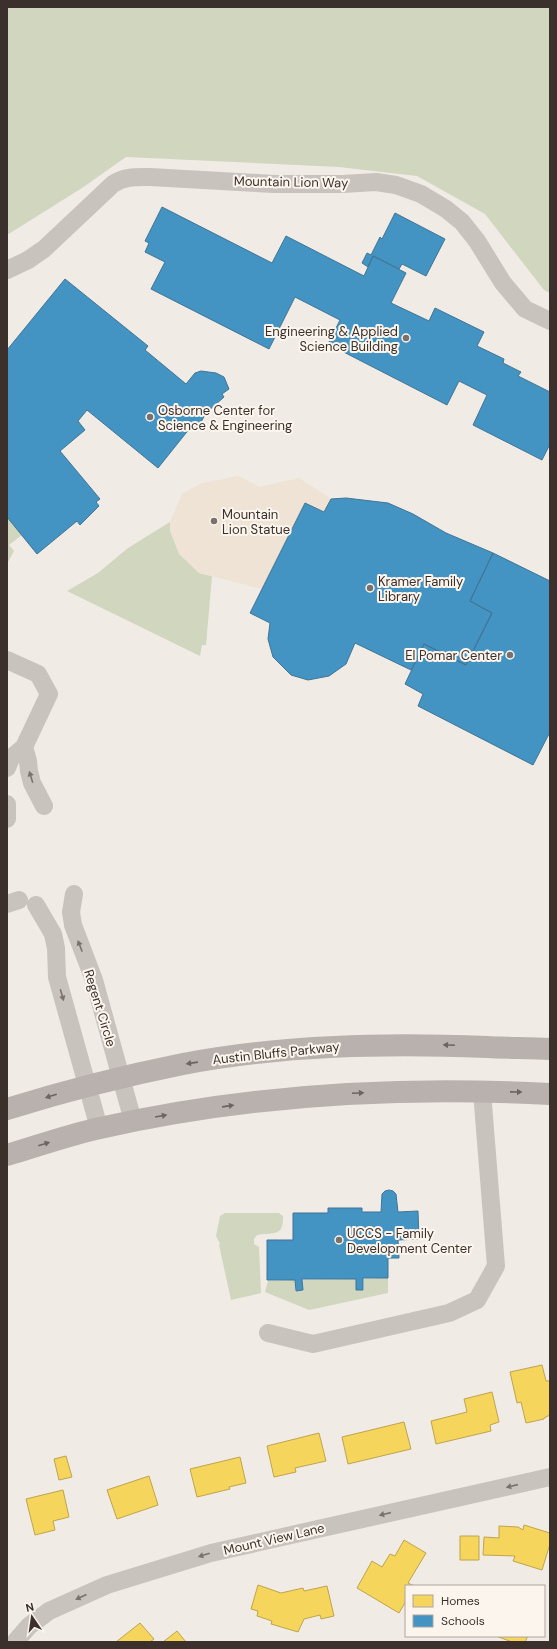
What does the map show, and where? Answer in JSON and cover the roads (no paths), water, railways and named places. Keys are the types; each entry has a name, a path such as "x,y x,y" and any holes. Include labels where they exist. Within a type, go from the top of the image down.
{"main road":[{"name":"Austin Bluffs Parkway","path":"7,1109 88,1085 122,1077 191,1063 288,1050 335,1046 426,1045 550,1049"},
{"path":"7,1155 99,1128 190,1111 266,1101 354,1093 420,1091 550,1094"}],"street":[{"name":"Mountain Lion Way","path":"7,270 28,260 44,249 113,184 121,179 131,177 150,177 302,184 376,182 396,184 421,194 446,209 462,222 477,241 503,283 525,309 550,321"},
{"path":"7,660 38,674 49,694 24,747 11,758 7,768"},
{"path":"24,747 32,783 44,806"},
{"path":"7,804 7,819"},
{"name":"Regent Circle","path":"74,894 71,912 73,925 94,980 133,1121"},
{"path":"36,905 53,934 56,948 57,977 99,1128"},
{"path":"268,1332 312,1344 449,1313 478,1300 496,1266 482,1092"},
{"name":"Mount View Lane","path":"15,1642 29,1626 50,1611 106,1585 210,1553 550,1477"}],"place":[{"name":"Engineering & Applied Science Building","path":"406,338"},
{"name":"Osborne Center for Science & Engineering","path":"150,417"},
{"name":"Mountain Lion Statue","path":"214,521"},
{"name":"Kramer Family Library","path":"370,588"},
{"name":"El Pomar Center","path":"510,655"},
{"name":"UCCS - Family Development Center","path":"339,1240"}]}
